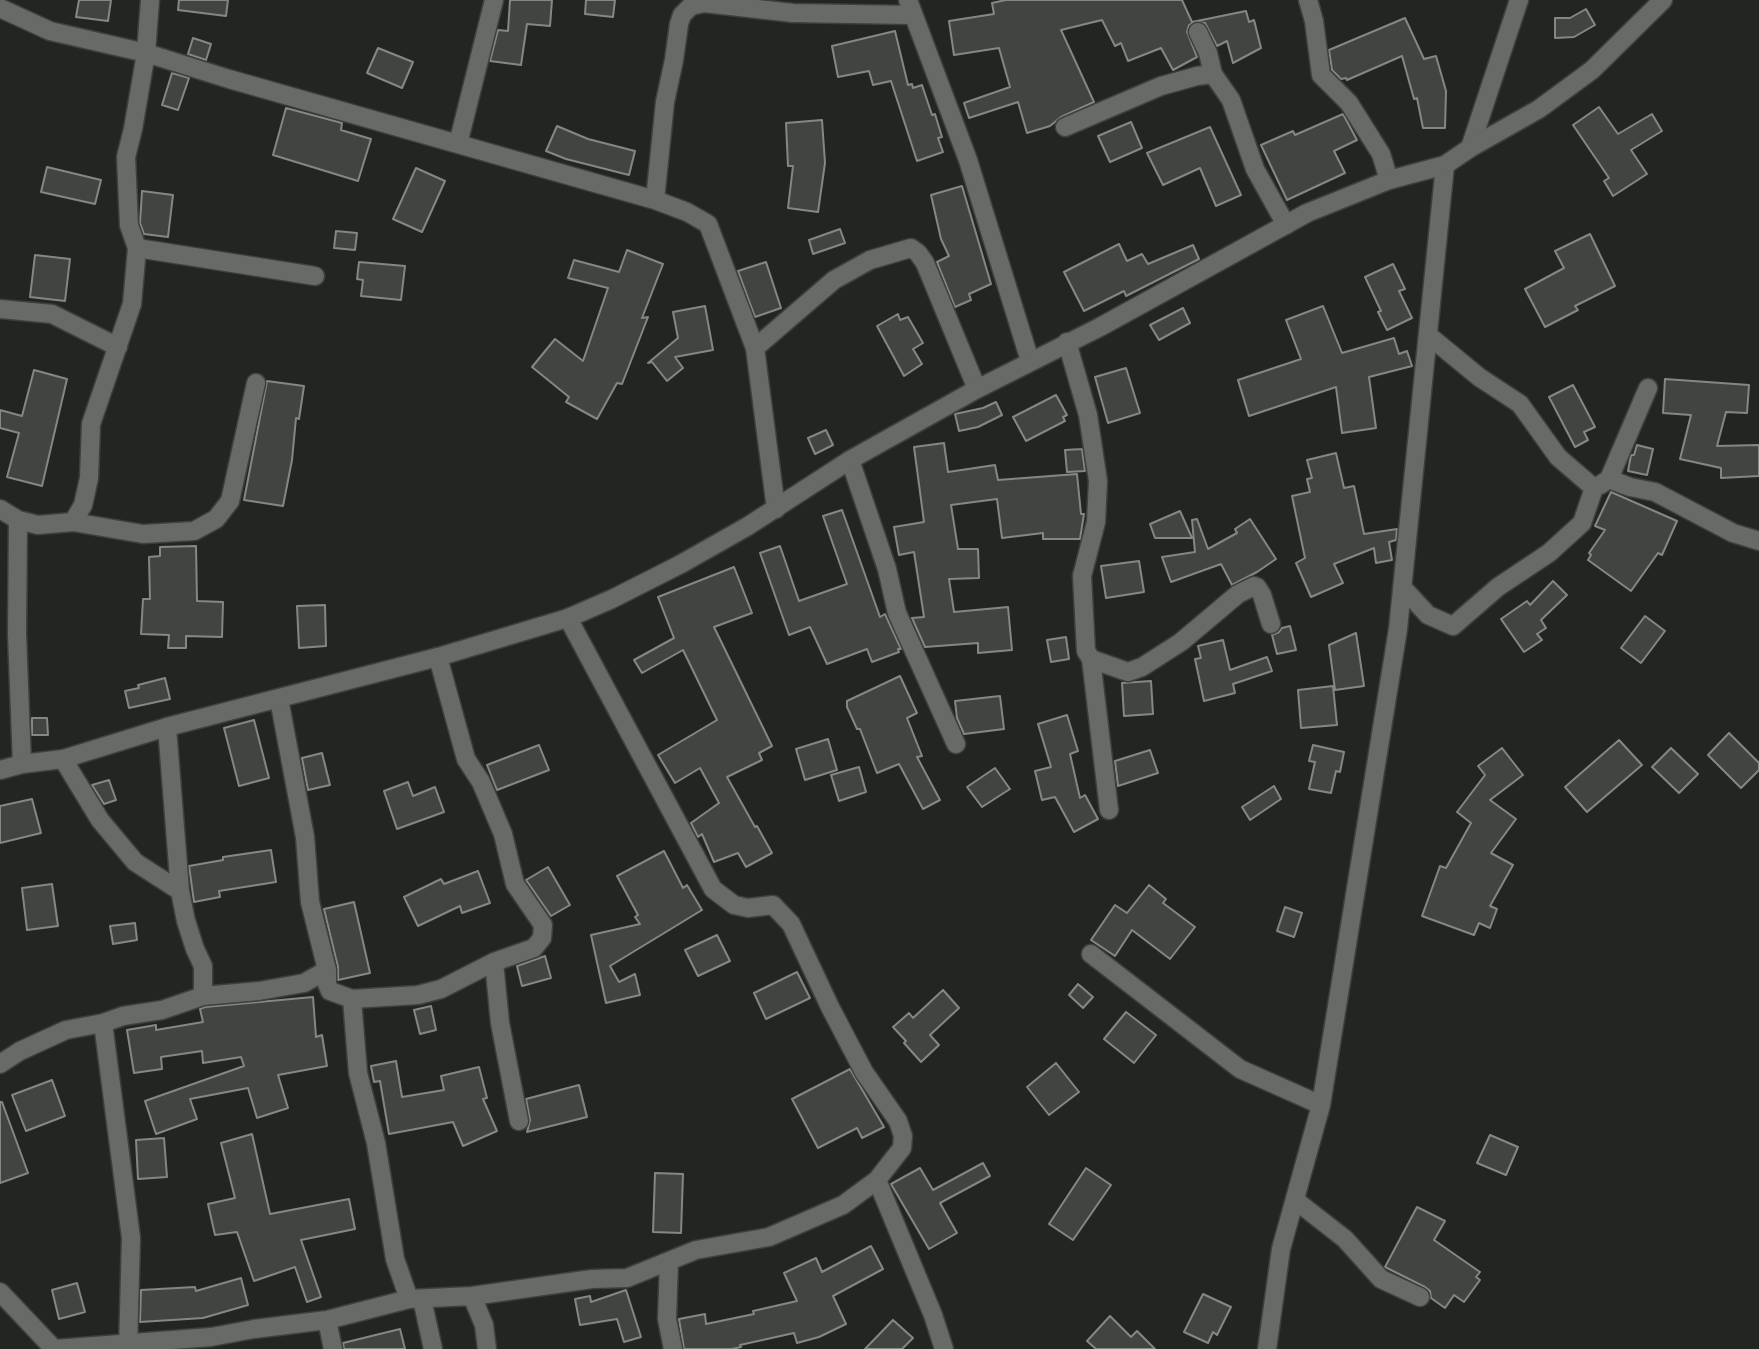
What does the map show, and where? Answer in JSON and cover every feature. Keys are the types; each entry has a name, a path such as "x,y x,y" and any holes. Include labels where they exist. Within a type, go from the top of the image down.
{"street":[{"path":"73,522 83,505 89,478 91,424 132,304 137,248 129,225 126,157 146,53 150,0"},
{"path":"458,144 494,0"},
{"path":"1308,0 1314,21 1321,75 1349,103 1381,154 1389,180"},
{"path":"1470,148 1519,0"},
{"path":"0,770 22,764 63,759 167,727 438,657 568,618 681,564 776,509 850,460 1307,213 1389,180 1445,165 1539,109 1592,70 1663,0"},
{"path":"654,200 665,102 679,24 681,15 691,6 704,3 793,13 910,8 968,159 1030,361"},
{"path":"0,8 50,31 146,53 654,200 687,212 708,224 755,348 776,509"},
{"path":"1198,32 1208,53 1213,74 1228,93 1255,169 1286,225"},
{"path":"1065,127 1161,86 1213,74"},
{"path":"1267,1349 1281,1249 1321,1105 1396,642 1445,165"},
{"path":"137,248 315,276"},
{"path":"755,348 834,279 870,260 911,248 925,263 977,389"},
{"path":"0,309 52,314 118,347"},
{"path":"1428,335 1479,377 1520,404 1558,457 1602,484 1655,492 1733,533 1759,541"},
{"path":"1068,342 1088,415 1098,481 1096,522 1082,576 1086,651 1091,659 1109,810"},
{"path":"0,509 18,520 38,525 73,522 143,534 194,531 216,519 230,501 256,383"},
{"path":"1402,587 1428,615 1453,626 1497,587 1549,553 1583,523 1648,388"},
{"path":"850,460 887,569 897,612 956,744"},
{"path":"18,520 17,634 22,764"},
{"path":"1091,659 1128,672 1142,667 1181,642 1238,594 1254,586 1262,596 1272,624"},
{"path":"0,1292 54,1349 176,1341 327,1320 415,1299 472,1296 593,1279 627,1278 696,1250 769,1237 843,1205 877,1180 902,1148 903,1136 898,1121 859,1061 791,923 773,905 748,908 734,905 713,889 568,618"},
{"path":"279,699 305,837 310,902 327,970 327,984 331,991 352,999 418,995 441,989 494,962 534,948 542,938 543,925 515,884 503,834 481,782 466,758 438,657"},
{"path":"167,727 180,891 189,930 203,966 203,996"},
{"path":"63,759 100,820 135,862 180,891"},
{"path":"1091,954 1240,1069 1321,1105"},
{"path":"494,962 500,1023 519,1121"},
{"path":"0,1064 20,1051 66,1030 162,1010 203,996 304,984 327,970"},
{"path":"352,999 358,1073 376,1143 396,1259 415,1299 433,1349"},
{"path":"103,1023 131,1238 128,1346"},
{"path":"877,1180 944,1349"},
{"path":"1294,1200 1345,1240 1381,1279 1420,1297"},
{"path":"669,1262 667,1319 673,1349"},
{"path":"472,1296 484,1325 487,1349"},
{"path":"327,1320 333,1349"}],"building":[{"path":"79,0 111,0 108,21 76,17"},
{"path":"179,0 228,0 226,16 178,10"},
{"path":"510,0 552,0 550,26 527,24 521,65 490,61 498,30 508,31"},
{"path":"586,0 615,0 613,17 585,14"},
{"path":"1006,0 1182,0 1192,22 1246,11 1249,22 1254,20 1261,48 1233,63 1227,41 1217,46 1205,23 1194,22 1189,25 1187,32 1197,57 1173,70 1161,48 1128,61 1121,43 1115,46 1102,20 1061,30 1094,102 1061,117 1050,126 1027,133 1018,102 969,118 964,103 1010,87 999,48 954,55 949,21 994,14 992,3"},
{"path":"1586,9 1595,25 1574,37 1555,38 1555,18 1570,18"},
{"path":"1405,18 1424,59 1436,56 1446,91 1445,128 1423,128 1417,98 1414,99 1402,56 1347,80 1341,79 1332,70 1329,50"},
{"path":"895,31 908,85 912,84 913,88 922,85 942,137 938,138 943,152 917,161 891,81 873,85 869,71 838,77 832,46"},
{"path":"193,38 211,44 206,60 188,54"},
{"path":"378,48 413,62 402,88 367,73"},
{"path":"172,73 189,78 178,110 162,105"},
{"path":"1599,107 1618,134 1652,114 1662,131 1631,150 1647,174 1613,196 1604,181 1609,178 1573,125"},
{"path":"286,108 342,123 341,130 371,139 358,181 273,155"},
{"path":"1343,114 1357,140 1334,151 1345,173 1287,200 1261,145 1293,131 1295,135"},
{"path":"822,120 825,163 818,212 788,208 793,166 788,166 786,123"},
{"path":"1131,122 1142,148 1110,162 1098,136"},
{"path":"557,126 588,139 635,151 629,175 566,159 546,151"},
{"path":"1210,127 1241,195 1216,206 1200,168 1163,185 1147,153"},
{"path":"47,167 101,180 95,204 41,192"},
{"path":"416,168 445,181 422,232 393,219"},
{"path":"962,186 991,284 969,294 971,300 955,307 937,262 949,256 941,239 931,195"},
{"path":"142,191 173,195 168,237 144,234 140,223"},
{"path":"840,229 845,243 813,254 809,240"},
{"path":"336,231 357,233 355,250 334,248"},
{"path":"1590,234 1615,286 1575,306 1578,310 1545,327 1525,289 1564,268 1555,251"},
{"path":"1119,244 1127,261 1142,254 1148,264 1193,245 1199,259 1126,296 1124,291 1084,311 1064,272"},
{"path":"627,250 663,264 642,318 648,317 622,384 617,383 597,419 566,402 569,397 532,367 555,339 583,361 608,288 568,278 574,260 619,272"},
{"path":"35,255 70,259 65,301 30,297"},
{"path":"359,262 405,266 401,300 361,296 363,280 357,279"},
{"path":"766,262 781,308 755,317 738,271"},
{"path":"1393,264 1405,289 1399,291 1412,318 1387,330 1365,277"},
{"path":"705,306 713,350 675,357 683,368 667,381 652,362 648,363 678,338 673,312"},
{"path":"1323,306 1342,353 1394,338 1399,354 1407,351 1412,366 1369,377 1376,428 1342,433 1336,387 1249,416 1238,380 1301,359 1286,320"},
{"path":"1183,308 1190,323 1159,340 1150,325"},
{"path":"898,314 900,320 908,317 923,343 913,349 922,364 904,376 877,326"},
{"path":"1126,368 1140,413 1108,423 1095,377"},
{"path":"34,370 67,379 42,486 7,477 19,433 0,428 0,410 22,416"},
{"path":"1665,379 1749,385 1747,413 1726,412 1717,446 1759,445 1759,476 1721,478 1721,468 1680,459 1691,415 1663,413"},
{"path":"267,381 304,386 299,419 296,418 292,460 283,506 244,500"},
{"path":"1573,385 1595,427 1584,432 1588,440 1575,447 1549,397"},
{"path":"1056,395 1067,415 1063,417 1065,421 1026,441 1013,417"},
{"path":"996,402 1002,415 978,427 959,431 955,414 983,408"},
{"path":"826,430 833,445 815,454 808,438"},
{"path":"944,443 948,472 995,465 998,480 1077,474 1081,514 1084,514 1080,539 1043,539 1043,533 1002,538 997,499 951,505 958,549 978,549 979,578 949,579 954,612 1008,607 1012,650 978,653 978,643 925,647 912,618 924,617 914,552 899,555 894,527 924,522 914,447"},
{"path":"1637,445 1653,449 1647,475 1628,471 1631,455 1634,455"},
{"path":"1082,449 1085,471 1067,472 1065,450"},
{"path":"1336,453 1344,488 1354,486 1364,534 1397,529 1396,540 1389,542 1392,560 1376,563 1374,548 1334,564 1343,583 1311,597 1296,563 1305,558 1292,496 1310,492 1307,479 1312,478 1307,460"},
{"path":"1611,492 1677,521 1662,555 1658,553 1631,591 1588,560 1591,555 1589,553 1605,530 1595,526"},
{"path":"842,510 880,617 885,614 901,649 872,662 867,649 827,664 810,627 789,635 760,553 780,546 799,601 847,584 823,516"},
{"path":"1180,511 1192,538 1155,538 1150,524"},
{"path":"1197,519 1208,549 1237,533 1235,529 1250,519 1276,559 1232,585 1221,564 1171,582 1162,557 1195,552 1192,520"},
{"path":"196,546 197,601 223,602 222,637 186,636 186,648 168,648 169,635 141,634 143,599 150,599 149,557 160,556 160,547"},
{"path":"1139,561 1144,592 1106,598 1101,566"},
{"path":"734,567 752,613 714,627 772,746 759,753 762,760 727,777 772,853 746,867 738,853 714,862 702,834 698,837 691,823 719,803 700,768 675,783 658,755 717,720 683,650 642,673 634,660 674,638 658,597"},
{"path":"1553,581 1567,595 1541,620 1546,628 1537,634 1542,640 1524,652 1501,619 1527,601 1530,605"},
{"path":"325,605 326,646 299,648 297,606"},
{"path":"1645,616 1665,631 1641,663 1621,648"},
{"path":"1290,626 1296,650 1277,654 1272,635"},
{"path":"1356,633 1364,686 1335,690 1329,645"},
{"path":"1066,637 1069,659 1051,662 1047,640"},
{"path":"1223,640 1230,670 1267,657 1272,671 1233,684 1235,693 1204,701 1195,659 1201,658 1198,646"},
{"path":"900,676 917,713 907,718 922,756 917,757 940,800 923,809 899,764 877,773 860,729 857,729 847,707 847,701"},
{"path":"165,678 170,699 129,708 125,691"},
{"path":"1151,681 1153,714 1124,716 1122,683"},
{"path":"1333,686 1337,725 1301,728 1298,690"},
{"path":"1000,696 1004,729 964,734 957,718 955,701"},
{"path":"1067,715 1078,751 1070,754 1080,798 1085,795 1098,819 1074,832 1055,797 1042,800 1035,771 1051,767 1038,724"},
{"path":"32,718 47,718 48,735 32,735"},
{"path":"254,720 269,778 239,786 224,728"},
{"path":"1729,733 1759,763 1759,770 1741,788 1708,755"},
{"path":"828,739 837,770 805,780 796,749"},
{"path":"1619,740 1642,765 1587,812 1565,787"},
{"path":"539,745 549,770 497,790 487,765"},
{"path":"1313,745 1344,752 1340,772 1336,771 1331,793 1309,789 1315,762 1309,761"},
{"path":"1502,748 1523,775 1490,800 1516,819 1491,853 1513,865 1490,906 1497,909 1490,928 1479,923 1474,935 1422,916 1440,866 1446,868 1471,823 1457,812 1485,775 1478,766"},
{"path":"1671,748 1698,774 1679,793 1652,767"},
{"path":"1150,750 1158,773 1118,786 1115,761"},
{"path":"322,753 330,785 308,790 302,758"},
{"path":"859,767 866,792 839,801 831,775"},
{"path":"995,768 1010,789 982,807 967,787"},
{"path":"109,780 116,800 104,804 92,785"},
{"path":"408,782 413,796 435,787 444,812 397,829 384,791"},
{"path":"1274,786 1281,799 1250,820 1242,807"},
{"path":"32,799 41,833 0,843 0,806"},
{"path":"271,850 276,882 219,891 220,897 194,902 189,866 223,860 223,857"},
{"path":"664,851 683,888 687,885 702,910 610,966 619,982 635,974 640,995 606,1003 591,935 640,924 617,876"},
{"path":"548,867 570,905 551,916 526,880"},
{"path":"478,871 490,903 462,913 460,906 418,926 404,897 441,879 444,884"},
{"path":"52,884 58,926 27,930 22,888"},
{"path":"1149,885 1166,899 1163,903 1195,927 1170,959 1132,930 1115,956 1091,940 1115,905 1127,913"},
{"path":"354,902 370,973 338,980 338,967 324,909"},
{"path":"1285,907 1302,913 1294,937 1277,931"},
{"path":"135,923 137,940 113,944 110,926"},
{"path":"717,935 730,961 698,976 685,950"},
{"path":"545,956 551,978 522,986 517,966"},
{"path":"797,972 810,998 766,1019 754,993"},
{"path":"1078,984 1093,997 1083,1008 1069,995"},
{"path":"943,990 959,1008 930,1035 939,1045 921,1062 893,1027 909,1013 913,1018"},
{"path":"313,997 316,1037 322,1035 327,1066 278,1075 288,1108 257,1118 248,1088 190,1099 197,1119 156,1134 145,1101 244,1066 241,1057 203,1063 202,1051 161,1057 162,1069 134,1073 127,1030 156,1025 156,1030 203,1022 200,1009 205,1007"},
{"path":"431,1006 436,1030 420,1034 414,1010"},
{"path":"1126,1012 1156,1035 1134,1063 1104,1039"},
{"path":"396,1061 402,1097 444,1090 441,1076 479,1067 487,1098 483,1099 497,1131 463,1146 453,1122 389,1134 380,1081 374,1082 371,1066"},
{"path":"1056,1063 1079,1092 1049,1115 1027,1087"},
{"path":"850,1069 884,1127 862,1138 857,1128 818,1148 792,1099"},
{"path":"52,1080 65,1116 26,1131 12,1095"},
{"path":"579,1085 587,1117 527,1132 530,1120 526,1099"},
{"path":"0,1102 28,1173 0,1183"},
{"path":"252,1134 270,1214 349,1199 355,1229 301,1240 321,1297 307,1302 295,1267 254,1281 237,1232 215,1235 208,1204 235,1198 221,1143"},
{"path":"1490,1135 1518,1147 1506,1175 1477,1163"},
{"path":"164,1138 167,1177 138,1179 136,1140"},
{"path":"983,1163 990,1176 940,1203 957,1233 929,1249 891,1184 920,1168 933,1190"},
{"path":"1086,1168 1111,1185 1073,1240 1049,1224"},
{"path":"655,1173 683,1174 681,1233 653,1232"},
{"path":"1417,1207 1445,1221 1434,1240 1480,1272 1476,1277 1480,1280 1464,1302 1454,1295 1445,1308 1431,1298 1430,1291 1425,1287 1385,1267"},
{"path":"871,1246 883,1269 833,1296 846,1324 819,1337 797,1343 794,1333 732,1349 684,1349 679,1319 705,1314 706,1324 797,1301 784,1273 816,1258 822,1272"},
{"path":"241,1278 248,1305 203,1318 140,1322 141,1290 195,1287 196,1291"},
{"path":"77,1283 85,1312 59,1319 52,1290"},
{"path":"626,1290 641,1337 624,1342 617,1319 580,1325 575,1299 590,1296 591,1302"},
{"path":"1203,1294 1231,1307 1217,1335 1213,1332 1208,1343 1184,1332"},
{"path":"1110,1316 1131,1337 1137,1331 1155,1349 1096,1349 1087,1341"},
{"path":"893,1320 913,1338 902,1349 865,1349"},
{"path":"400,1329 405,1349 344,1349 343,1343"}]}
